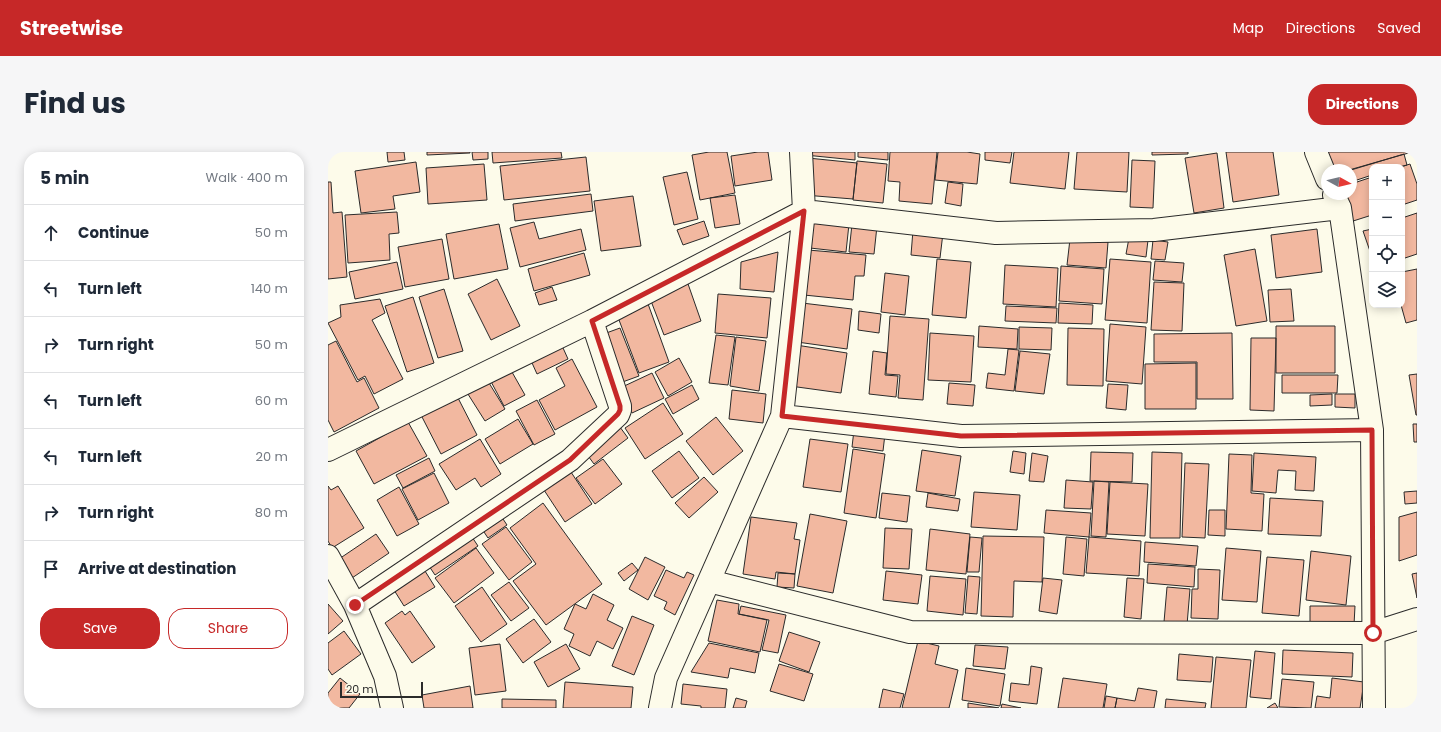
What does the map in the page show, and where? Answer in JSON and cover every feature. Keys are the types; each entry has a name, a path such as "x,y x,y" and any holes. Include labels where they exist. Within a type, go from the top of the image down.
{"street":[{"path":"660,708 666,678 782,416 804,211 801,152"},
{"path":"1316,152 1321,164"},
{"path":"328,450 592,321 804,211 996,232 1154,230 1337,201 1372,430 1374,708"},
{"path":"355,605 570,460 618,414 620,406 592,321"},
{"path":"782,416 961,436 1372,430"},
{"path":"328,556 355,605 385,676 392,708"},
{"path":"709,581 910,632 1373,633 1417,619"}],"building":[{"path":"387,152 404,152 405,160 388,162"},
{"path":"427,152 470,152 470,153 427,155"},
{"path":"472,152 488,152 488,159 473,160"},
{"path":"492,152 561,152 562,158 493,163"},
{"path":"709,152 727,152 735,193 700,200 692,155"},
{"path":"768,152 772,180 735,186 731,156"},
{"path":"806,152 855,152 855,160 805,155"},
{"path":"858,152 888,152 888,160 858,157"},
{"path":"890,152 937,152 932,204 899,201 900,182 888,181"},
{"path":"938,152 967,152 980,154 977,184 935,180"},
{"path":"985,152 1012,152 1010,163 985,160"},
{"path":"1014,152 1069,152 1065,189 1010,183"},
{"path":"1077,152 1129,152 1127,192 1074,189"},
{"path":"1152,152 1188,152 1188,154 1152,155"},
{"path":"1226,152 1273,152 1279,195 1233,202"},
{"path":"1322,152 1412,152 1357,168 1357,164 1325,164"},
{"path":"1217,153 1224,208 1194,213 1185,158"},
{"path":"1404,154 1407,165 1405,166 1405,164 1371,164"},
{"path":"586,157 590,191 504,200 500,166"},
{"path":"808,158 857,163 853,199 804,195"},
{"path":"1132,160 1155,161 1153,208 1130,207"},
{"path":"857,161 887,164 883,203 853,200"},
{"path":"416,162 420,192 393,196 395,209 361,213 355,171"},
{"path":"484,164 487,200 428,204 426,168"},
{"path":"1410,164 1417,184 1417,200 1405,204 1405,200 1405,166"},
{"path":"1369,165 1369,176 1357,180 1357,168"},
{"path":"687,172 698,219 674,225 663,177"},
{"path":"1369,178 1369,216 1350,222 1343,200 1357,200 1357,182"},
{"path":"328,182 331,182 333,213 342,212 347,277 328,279"},
{"path":"948,182 963,184 961,206 945,203"},
{"path":"591,194 593,211 515,221 513,204"},
{"path":"735,195 740,224 715,228 710,198"},
{"path":"633,196 641,246 601,251 594,201"},
{"path":"397,212 399,233 389,234 390,260 348,263 345,215"},
{"path":"1417,213 1417,254 1405,258 1405,236 1405,217"},
{"path":"813,220 849,224 846,252 810,248"},
{"path":"704,221 709,236 683,245 677,230"},
{"path":"534,222 539,239 581,229 586,250 520,267 510,228"},
{"path":"499,224 508,269 454,279 446,234"},
{"path":"852,224 877,226 874,254 849,252"},
{"path":"1317,229 1322,272 1276,278 1271,235"},
{"path":"913,230 943,233 940,258 911,255"},
{"path":"1369,230 1369,248 1363,231"},
{"path":"1129,238 1148,240 1146,257 1126,254"},
{"path":"442,239 449,279 405,287 398,247"},
{"path":"1070,239 1108,242 1106,268 1067,265"},
{"path":"1153,240 1168,242 1165,260 1151,259"},
{"path":"1255,249 1267,321 1236,326 1224,255"},
{"path":"808,250 866,255 864,276 855,276 853,300 804,295"},
{"path":"778,252 774,292 740,289 741,262"},
{"path":"584,253 590,275 534,291 528,269"},
{"path":"937,259 971,262 966,318 932,315"},
{"path":"1110,259 1151,262 1147,323 1105,320"},
{"path":"1155,261 1184,263 1182,282 1153,280"},
{"path":"397,262 403,289 355,299 349,272"},
{"path":"1005,265 1058,268 1056,307 1003,304"},
{"path":"1061,266 1104,269 1102,304 1059,301"},
{"path":"1417,269 1417,320 1406,323 1402,308 1405,308 1405,271"},
{"path":"885,273 909,276 905,315 881,312"},
{"path":"497,279 520,326 491,340 468,294"},
{"path":"687,281 701,321 664,335 651,301 662,297 659,291"},
{"path":"1154,282 1184,283 1182,331 1151,330"},
{"path":"552,287 557,300 539,305 535,293"},
{"path":"444,289 463,351 438,358 419,297"},
{"path":"1291,289 1294,321 1270,322 1268,290"},
{"path":"718,294 771,298 767,338 715,333"},
{"path":"413,297 434,363 407,372 385,306"},
{"path":"380,299 385,313 372,320 403,379 374,394 365,376 358,380 328,323 341,317 340,305"},
{"path":"647,301 669,362 639,373 616,312"},
{"path":"802,303 852,309 847,349 797,342"},
{"path":"1059,303 1093,305 1092,324 1058,323"},
{"path":"1006,306 1057,308 1056,323 1005,321"},
{"path":"859,311 881,314 879,333 858,330"},
{"path":"890,316 929,319 923,400 898,398 900,375 886,374"},
{"path":"1110,324 1146,327 1142,384 1106,381"},
{"path":"979,326 1018,329 1017,349 978,347"},
{"path":"1276,326 1335,326 1335,373 1276,373"},
{"path":"1019,327 1052,328 1051,350 1019,349"},
{"path":"620,328 639,376 617,384 598,336"},
{"path":"1068,328 1104,329 1103,386 1067,385"},
{"path":"930,333 974,336 971,382 928,380"},
{"path":"1232,333 1233,399 1197,399 1197,362 1154,362 1154,334"},
{"path":"716,335 735,337 728,385 709,383"},
{"path":"736,337 766,341 759,391 730,386"},
{"path":"1251,338 1276,338 1274,411 1250,410"},
{"path":"559,339 568,359 537,374 528,354"},
{"path":"336,341 357,382 364,378 379,408 334,432 328,420 328,345"},
{"path":"796,345 847,353 841,393 790,386"},
{"path":"1008,349 1019,350 1014,391 986,388 988,373 1005,375"},
{"path":"873,351 887,353 885,375 898,376 896,397 869,394"},
{"path":"1020,351 1050,354 1044,394 1015,391"},
{"path":"679,358 692,382 668,396 655,372"},
{"path":"572,359 597,407 555,430 539,400 565,386 556,368"},
{"path":"1196,363 1196,409 1145,409 1145,364"},
{"path":"508,365 525,395 504,406 488,376"},
{"path":"652,373 664,398 632,413 620,388"},
{"path":"1417,374 1417,415 1416,415 1409,375"},
{"path":"1282,375 1338,375 1337,393 1282,393"},
{"path":"486,378 505,409 485,421 466,391"},
{"path":"949,383 975,385 973,406 947,404"},
{"path":"1108,384 1128,385 1126,410 1106,408"},
{"path":"692,385 699,399 673,414 665,399"},
{"path":"732,390 766,394 763,423 729,419"},
{"path":"1332,394 1332,405 1310,406 1310,395"},
{"path":"1335,394 1355,394 1355,408 1335,407"},
{"path":"457,396 477,435 441,454 421,415"},
{"path":"537,400 555,434 534,445 516,411"},
{"path":"663,403 683,434 645,459 625,428"},
{"path":"716,417 743,451 713,475 686,441"},
{"path":"518,419 533,444 500,464 485,439"},
{"path":"408,422 427,456 374,484 356,451"},
{"path":"617,423 628,438 594,464 583,449"},
{"path":"1413,424 1417,424 1417,442 1414,442"},
{"path":"854,430 885,434 883,451 852,447"},
{"path":"480,439 501,474 481,487 475,478 456,490 439,464"},
{"path":"810,439 848,444 841,492 803,487"},
{"path":"853,449 885,454 876,518 844,513"},
{"path":"922,450 961,456 955,496 916,491"},
{"path":"679,451 699,478 672,498 652,471"},
{"path":"1013,451 1026,453 1024,474 1010,472"},
{"path":"1091,452 1133,453 1132,482 1090,481"},
{"path":"1152,452 1182,453 1180,538 1150,538"},
{"path":"1032,453 1048,456 1044,482 1029,481"},
{"path":"1254,453 1316,457 1314,491 1295,490 1296,471 1278,470 1276,493 1252,491"},
{"path":"1229,454 1252,455 1251,493 1264,494 1262,531 1226,529"},
{"path":"429,458 435,471 403,488 396,475"},
{"path":"603,459 622,484 595,504 576,478"},
{"path":"1185,463 1209,464 1205,538 1182,537"},
{"path":"569,469 592,504 565,522 542,487"},
{"path":"434,473 449,503 418,520 402,489"},
{"path":"704,477 718,492 689,518 675,503"},
{"path":"1066,480 1093,482 1091,509 1064,508"},
{"path":"1094,481 1109,482 1106,537 1091,536"},
{"path":"1110,482 1148,484 1145,536 1107,534"},
{"path":"328,486 331,490 338,486 364,528 332,548 328,541"},
{"path":"399,487 419,524 397,536 377,500"},
{"path":"1417,491 1417,503 1405,504 1404,492"},
{"path":"974,492 1020,495 1017,530 971,527"},
{"path":"882,493 910,496 907,522 879,518"},
{"path":"928,493 960,499 958,511 926,507"},
{"path":"1270,498 1323,501 1321,536 1268,534"},
{"path":"543,503 602,584 546,625 513,581 536,564 510,528"},
{"path":"497,510 507,525 488,538 478,523"},
{"path":"1046,510 1091,513 1089,537 1044,533"},
{"path":"1209,510 1225,510 1225,536 1208,535"},
{"path":"1417,512 1417,555 1399,561 1399,517"},
{"path":"810,514 847,521 833,593 797,586"},
{"path":"751,517 797,523 794,539 800,540 795,574 776,572 775,579 743,574"},
{"path":"506,527 532,562 509,580 482,544"},
{"path":"885,528 912,529 909,569 883,568"},
{"path":"930,529 970,534 966,574 926,570"},
{"path":"468,531 478,546 435,575 425,560"},
{"path":"376,534 389,553 349,580 336,561"},
{"path":"983,536 1044,537 1042,582 1014,581 1013,617 981,616"},
{"path":"970,537 982,538 979,572 967,572"},
{"path":"1066,537 1087,539 1084,576 1063,574"},
{"path":"1089,537 1141,541 1139,576 1086,573"},
{"path":"1145,542 1198,546 1196,566 1144,562"},
{"path":"476,548 494,573 454,603 435,578"},
{"path":"1226,548 1261,551 1257,602 1222,600"},
{"path":"1311,551 1351,556 1346,605 1306,600"},
{"path":"645,557 665,567 648,600 629,589"},
{"path":"1267,557 1304,560 1299,616 1262,613"},
{"path":"420,563 435,587 404,606 389,582"},
{"path":"632,563 638,570 624,581 618,573"},
{"path":"1148,564 1195,567 1194,587 1147,583"},
{"path":"1198,569 1220,570 1218,619 1191,618 1192,589 1198,589"},
{"path":"666,570 684,578 687,572 694,575 675,615 664,609 667,602 654,596"},
{"path":"886,571 922,575 918,604 883,600"},
{"path":"778,573 795,574 794,588 777,587"},
{"path":"1417,573 1417,598 1412,574"},
{"path":"930,576 966,579 963,615 927,611"},
{"path":"968,576 980,577 977,614 965,613"},
{"path":"1043,578 1062,580 1057,614 1039,611"},
{"path":"1127,578 1144,579 1141,619 1124,617"},
{"path":"509,582 529,608 511,621 491,595"},
{"path":"482,587 507,624 481,642 455,606"},
{"path":"1167,587 1190,589 1187,625 1164,622"},
{"path":"593,594 614,605 607,620 623,628 613,649 597,641 590,656 569,646 574,634 564,629 575,604 586,609"},
{"path":"717,600 739,604 738,614 767,620 760,652 708,641"},
{"path":"328,604 343,621 328,634"},
{"path":"741,606 786,615 778,653 762,650 769,620 739,614"},
{"path":"1310,606 1355,606 1354,625 1310,625"},
{"path":"402,611 405,615 410,611 435,647 412,663 385,623"},
{"path":"632,616 654,625 634,675 612,666"},
{"path":"534,619 551,642 523,663 506,639"},
{"path":"344,631 361,654 332,675 328,669 328,643"},
{"path":"789,632 820,642 809,672 779,661"},
{"path":"918,641 939,646 935,664 958,670 949,708 902,708"},
{"path":"709,643 759,653 755,673 730,668 728,678 691,672"},
{"path":"500,644 506,691 475,695 469,648"},
{"path":"566,644 580,669 548,687 534,662"},
{"path":"975,645 1008,647 1005,669 973,666"},
{"path":"1283,650 1353,653 1352,677 1282,674"},
{"path":"1255,651 1275,653 1271,699 1250,697"},
{"path":"1179,654 1213,657 1211,682 1177,680"},
{"path":"1216,657 1251,660 1246,708 1211,708"},
{"path":"779,664 813,674 804,701 770,691"},
{"path":"1031,666 1042,668 1037,704 1009,701 1011,683 1029,685"},
{"path":"966,668 1005,674 1000,706 962,700"},
{"path":"340,678 360,694 349,708 328,708 328,693"},
{"path":"1063,678 1107,684 1103,708 1058,708"},
{"path":"1332,678 1364,682 1360,708 1315,708 1317,696 1330,698"},
{"path":"1282,679 1314,682 1311,708 1279,707"},
{"path":"565,682 633,687 631,708 563,708"},
{"path":"683,684 727,689 725,708 701,708 701,706 681,704"},
{"path":"470,686 473,708 424,708 422,695"},
{"path":"1138,688 1157,691 1154,708 1115,708 1117,698 1135,701"},
{"path":"883,689 904,694 900,708 879,708"},
{"path":"1106,696 1117,698 1115,708 1104,708"},
{"path":"736,698 747,701 745,708 733,708"},
{"path":"502,699 556,700 556,708 502,708"},
{"path":"1166,699 1206,703 1205,708 1165,708"},
{"path":"968,703 999,708 968,708"},
{"path":"1275,703 1278,708 1267,708"},
{"path":"1002,704 1021,708 1001,708"}],"route":[{"path":"355,605 570,460 618,414 620,406 592,321 804,211 782,416 961,436 1372,430 1373,633"}]}
